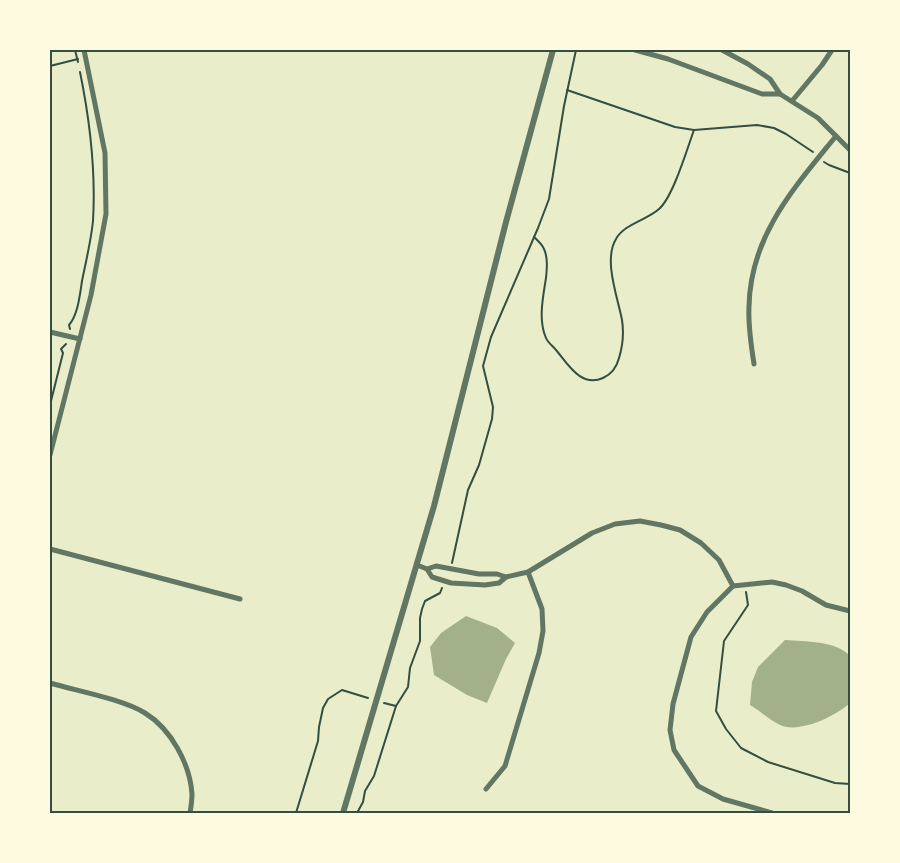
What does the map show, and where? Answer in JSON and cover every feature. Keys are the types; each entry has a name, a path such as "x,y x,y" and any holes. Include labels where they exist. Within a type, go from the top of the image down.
{"street":[{"path":"50,455 91,296 106,214 105,153 84,50"},
{"path":"343,813 417,565 506,222 553,50"},
{"path":"635,50 762,94 780,94"},
{"path":"722,50 770,79 780,94 818,118 850,150"},
{"path":"792,101 822,66 832,50"},
{"path":"754,364 749,331 749,305 753,273 760,248 769,227 784,202 836,136"},
{"path":"50,332 80,339"},
{"path":"417,565 427,569 432,577 446,582 466,585 499,583 506,577 528,572 592,533 615,524 640,521 680,530 701,543 719,560 733,586"},
{"path":"50,549 240,599"},
{"path":"427,569 436,566 450,570 479,574 497,574 506,577"},
{"path":"486,789 505,766 539,652 543,631 542,608 528,572"},
{"path":"772,813 723,799 698,786 674,750 670,730 673,704 691,637 707,612 733,586 772,582 786,585 826,604 850,611"},
{"path":"50,683 138,710 146,714 169,735 180,753 189,774 192,795 190,813"}],"path":[{"path":"50,66 78,60 75,50"},
{"path":"450,570 455,555 468,490 479,465 492,419 493,407 483,366 502,309 549,199 566,90 576,50"},
{"path":"50,406 63,353 61,349 65,346 70,328 69,325 73,320 80,293 88,254 93,214 93,150 88,109 80,70"},
{"path":"566,90 675,127 694,130 757,125 774,128 786,134 828,165 850,174"},
{"path":"534,237 544,248 547,264 542,311 547,340 579,376 585,379 597,380 606,377 615,368 623,345 622,322 611,260 616,238 625,230 658,211 667,201 694,130"},
{"path":"357,813 363,802 365,791 374,776 396,706 408,687 410,668 418,649 420,618 425,601 440,592 446,582"},
{"path":"744,585 748,605 724,641 716,711 726,729 741,748 768,762 835,783 850,784"},
{"path":"296,813 318,741 323,708 328,699 342,690 368,698"},
{"path":"384,703 396,706"}],"shaded area":[{"path":"466,616 497,628 515,643 487,703 467,695 434,675 430,647 441,633"},
{"path":"785,640 828,644 844,651 850,656 850,703 827,718 797,727 780,725 750,705 752,682 758,667"}]}
